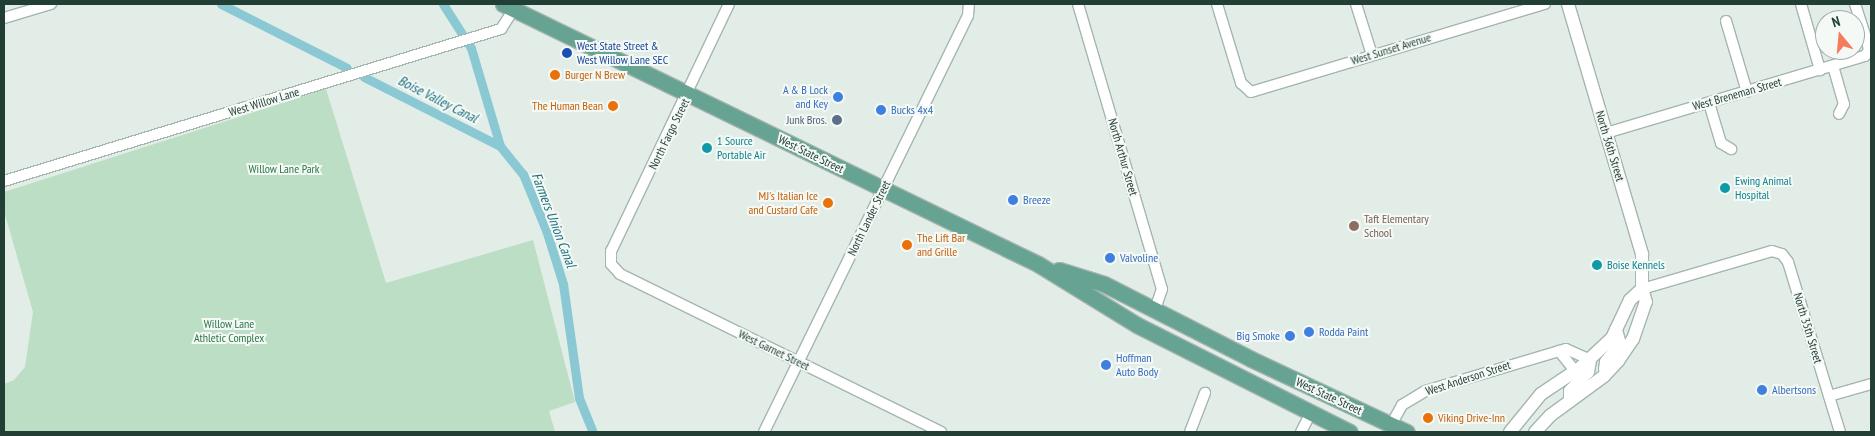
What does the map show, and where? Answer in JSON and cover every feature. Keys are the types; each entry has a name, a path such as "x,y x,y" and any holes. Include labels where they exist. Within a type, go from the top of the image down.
{"main road":[{"name":"West State Street","path":"508,6 687,95 1038,264 1137,325 1350,432"},
{"name":"West State Street","path":"1038,264 1104,284 1251,360 1407,432"},
{"name":"West State Street","path":"1092,296 1104,298 1143,316 1151,315 1155,309"},
{"name":"West State Street","path":"1200,356 1208,348 1234,359 1251,360"}],"street":[{"path":"4,18 51,4"},
{"name":"North Fargo Street","path":"611,264 612,250 729,4"},
{"name":"North Lander Street","path":"764,432 968,15 969,4"},
{"name":"North Arthur Street","path":"1078,4 1162,289 1155,309"},
{"name":"West Sunset Avenue","path":"1217,4 1241,83 1251,92 1545,4"},
{"path":"1356,4 1372,55"},
{"name":"North 36th Street","path":"1535,432 1570,401 1604,376 1633,339 1646,302 1642,289 1642,254 1568,4"},
{"path":"1800,4 1820,70"},
{"name":"West Breneman Street","path":"1606,133 1868,54 1855,4"},
{"name":"West Willow Lane","path":"4,181 501,29 508,6"},
{"path":"1726,21 1747,92"},
{"path":"1833,66 1844,104 1839,114"},
{"path":"1709,103 1721,143 1731,149"},
{"name":"North 35th Street","path":"1642,289 1772,251 1782,254 1788,262 1840,432"},
{"name":"West Garnet Street","path":"611,264 620,274 941,432"},
{"path":"1510,432 1542,394 1590,360 1616,330 1630,300 1642,289"},
{"path":"1604,376 1606,362 1620,344 1616,330"},
{"name":"West Anderson Street","path":"1391,425 1402,405 1425,391 1559,351 1573,350 1590,360"},
{"path":"1559,351 1575,372"},
{"path":"1570,401 1570,391 1588,372 1590,360"},
{"path":"1829,396 1871,384"},
{"path":"1190,432 1205,393"},
{"path":"1301,432 1311,412"}],"green space":[{"name":"Willow Lane Athletic Complex","path":"326,89 386,283 533,240 575,402 549,411 555,432 4,432 4,384 14,380 25,367 33,312 4,211 4,192"}],"waterway":[{"name":"Boise Valley Canal","path":"221,4 347,68"},
{"name":"Farmers Union Canal","path":"443,4 471,48 500,146 523,174 546,230 563,284 579,398 593,432"},
{"name":"Boise Valley Canal","path":"364,77 500,146"}],"place":[{"name":"West State Street & West Willow Lane SEC","path":"567,53"},
{"name":"Burger N Brew","path":"555,75"},
{"name":"A & B Lock and Key","path":"838,97"},
{"name":"The Human Bean","path":"613,106"},
{"name":"Bucks 4x4","path":"881,110"},
{"name":"Junk Bros.","path":"837,120"},
{"name":"1 Source Portable Air","path":"707,148"},
{"name":"Ewing Animal Hospital","path":"1725,188"},
{"name":"Breeze","path":"1013,200"},
{"name":"MJ's Italian Ice and Custard Cafe","path":"828,203"},
{"name":"Taft Elementary School","path":"1354,226"},
{"name":"The Lift Bar and Grille","path":"907,245"},
{"name":"Valvoline","path":"1110,258"},
{"name":"Boise Kennels","path":"1597,265"},
{"name":"Rodda Paint","path":"1309,332"},
{"name":"Big Smoke","path":"1290,336"},
{"name":"Hoffman Auto Body","path":"1106,365"},
{"name":"Albertsons","path":"1762,390"},
{"name":"Viking Drive-Inn","path":"1428,418"}],"park label":[{"name":"Willow Lane Park","path":"284,169"}]}
